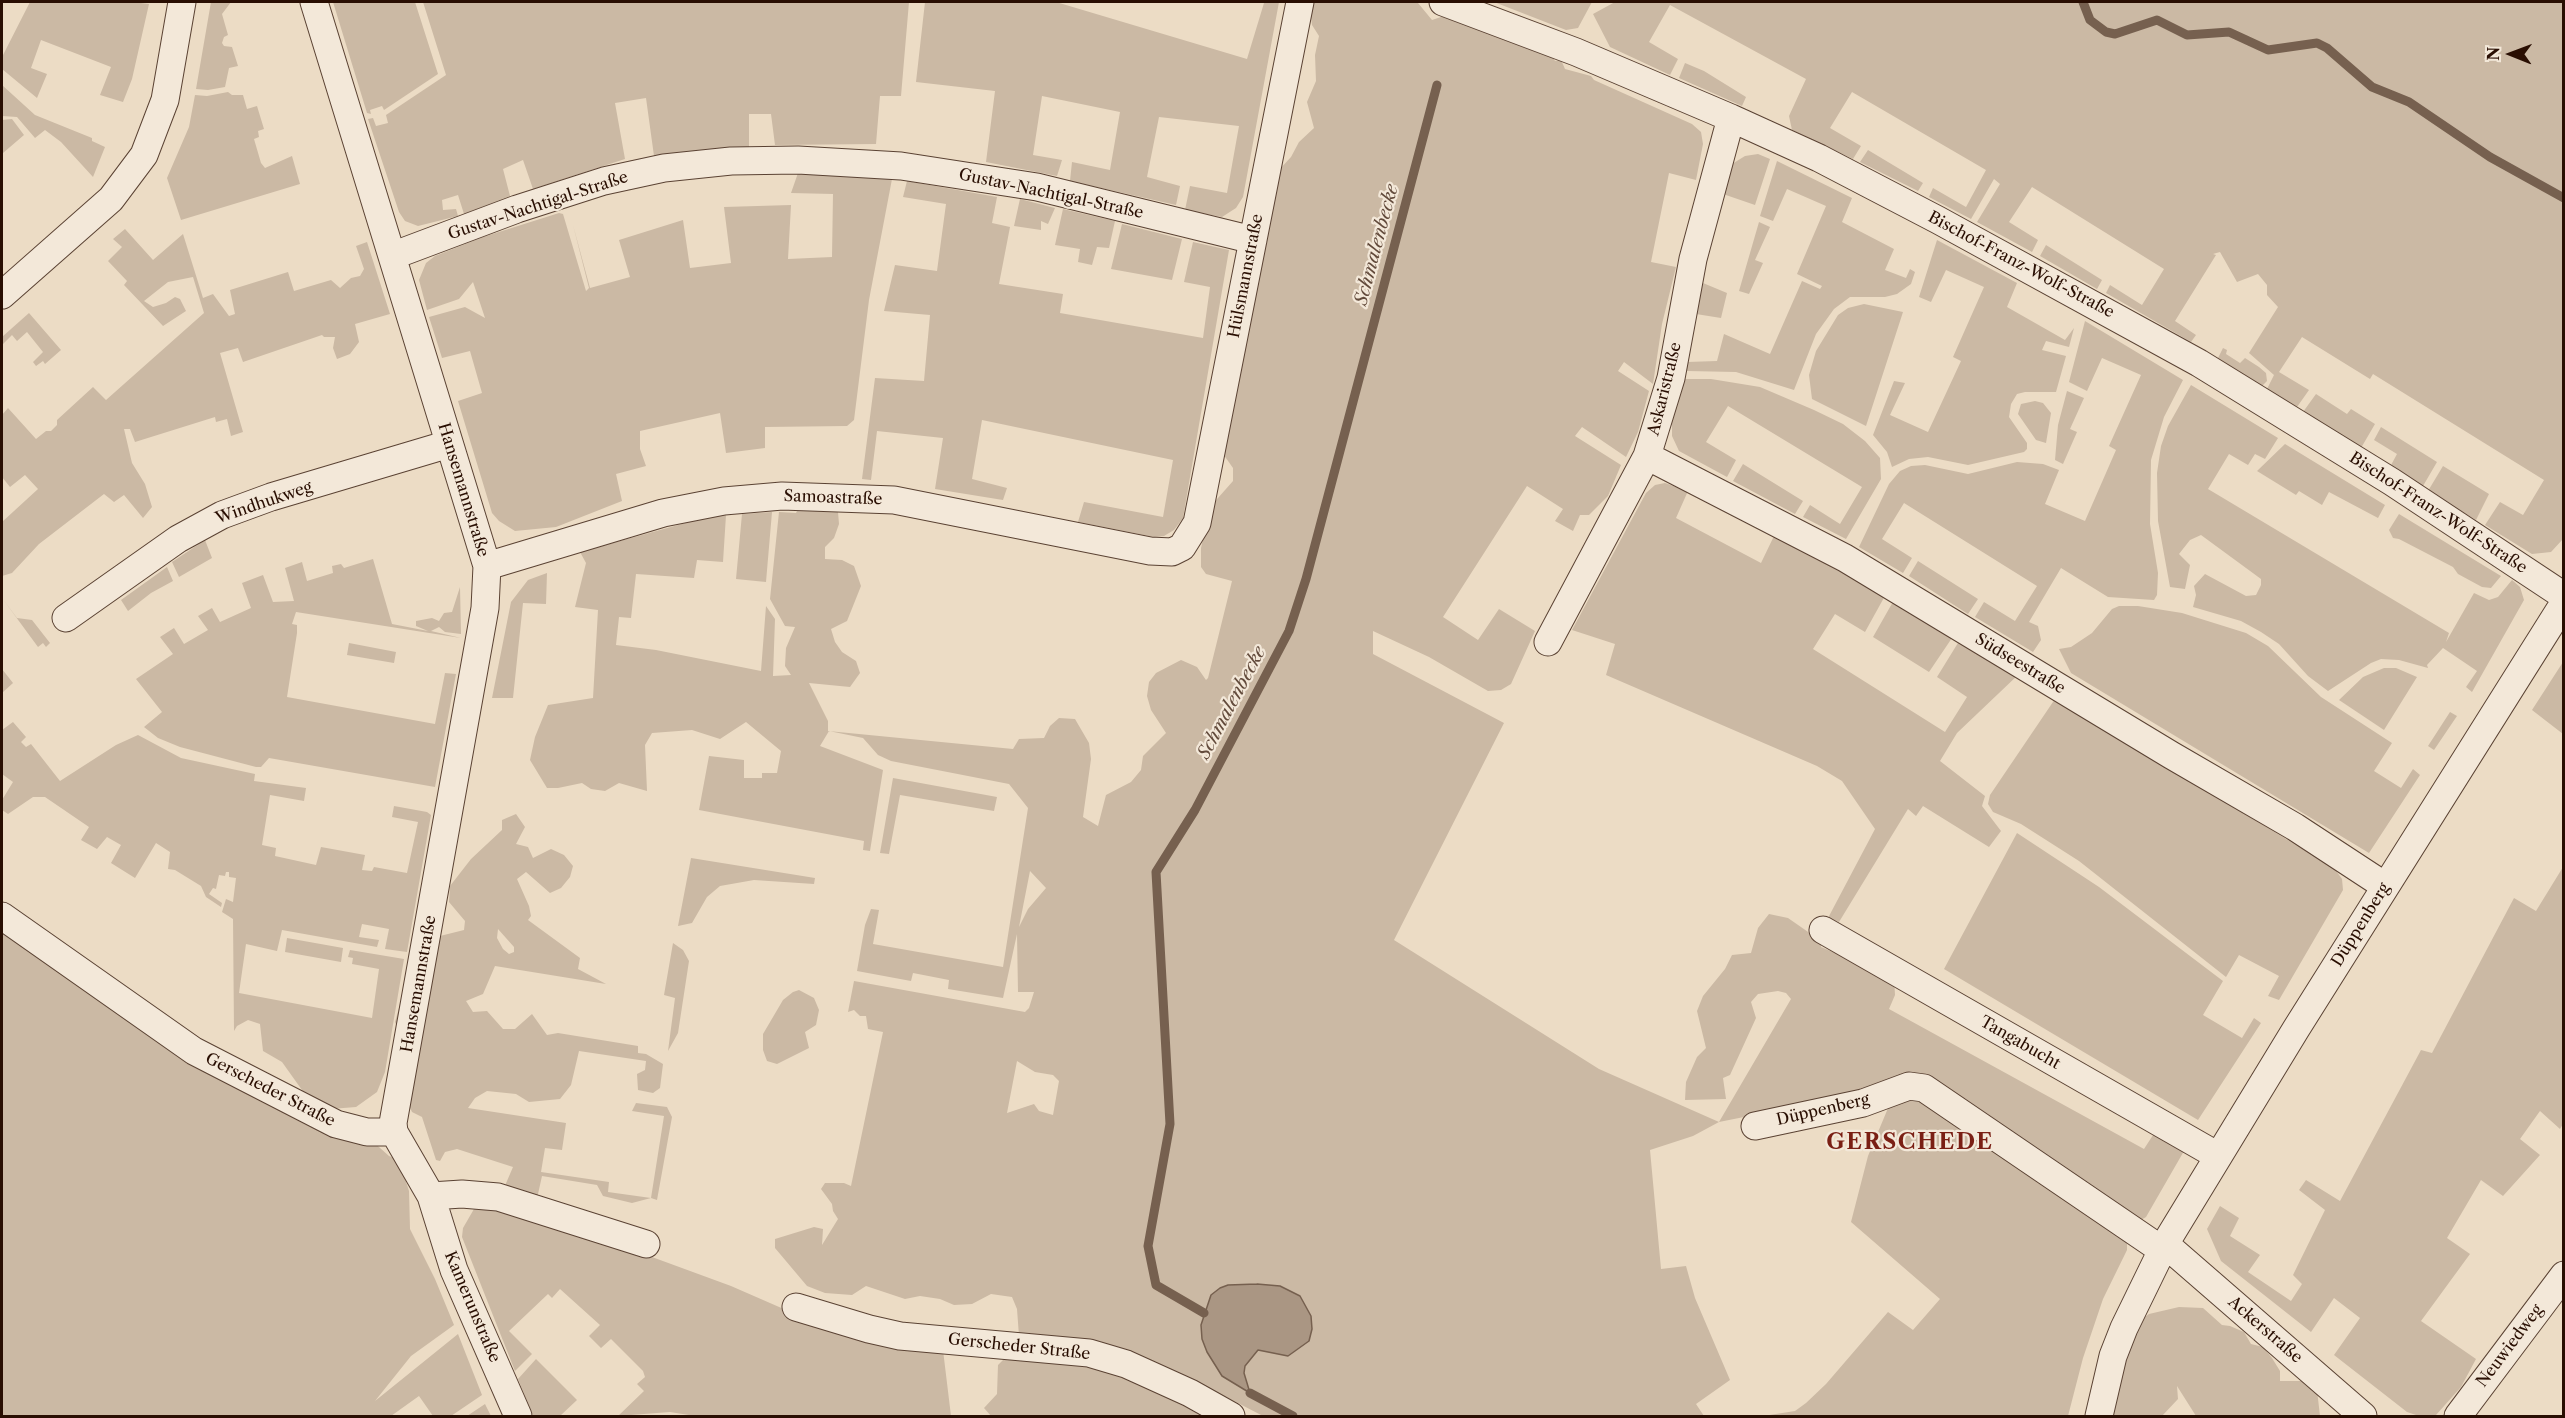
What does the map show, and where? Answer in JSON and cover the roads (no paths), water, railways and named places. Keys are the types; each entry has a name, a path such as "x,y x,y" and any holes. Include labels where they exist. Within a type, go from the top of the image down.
{"street":[{"path":"2,295 100,210 128,180 144,154 165,100 182,2"},
{"name":"Hansemannstraße","path":"314,2 487,566 485,608 393,1123 394,1132"},
{"name":"Hülsmannstraße","path":"1182,547 1197,523 1300,2"},
{"name":"Bischof-Franz-Wolf-Straße","path":"1443,2 1576,52 1731,118 1819,158 1938,220 2199,363 2392,482 2564,596"},
{"name":"Askaristraße","path":"1548,642 1647,456 1671,378 1692,259 1731,118"},
{"name":"Gustav-Nachtigal-Straße","path":"392,256 517,209 604,181 664,168 730,161 787,160 891,165 970,176 1037,187 1253,240"},
{"name":"Windhukweg","path":"66,618 178,539 222,515 271,497 449,444"},
{"name":"Südseestraße","path":"1647,456 1845,558 2171,755 2295,827 2385,886"},
{"name":"Samoastraße","path":"487,566 663,513 724,501 782,496 894,500 1150,551 1172,552 1182,547"},
{"name":"Düppenberg","path":"2099,1416 2113,1356 2139,1295 2164,1247 2385,886 2564,603"},
{"name":"Gerscheder Straße","path":"2,916 194,1051 336,1124 367,1132 394,1132"},
{"name":"Tangabucht","path":"1823,930 2218,1156"},
{"name":"Düppenberg","path":"1755,1126 1863,1103 1909,1086 1924,1088 2164,1247"},
{"path":"394,1132 431,1196 462,1194 498,1197 646,1244"},
{"name":"Kamerunstraße","path":"431,1196 454,1270 518,1416"},
{"name":"Ackerstraße","path":"2164,1247 2363,1416"},
{"name":"Neuwiedweg","path":"2458,1416 2564,1275"},
{"name":"Gerscheder Straße","path":"796,1307 900,1336 1089,1353 1126,1364 1190,1393 1232,1416"}],"waterway":[{"path":"2083,2 2090,20 2106,32 2115,34 2157,20 2187,35 2229,32 2268,50 2317,43 2327,48 2372,87 2409,102 2490,157 2564,198"},
{"name":"Schmalenbecke","path":"1204,1313 1156,1285 1148,1246 1170,1124 1156,872 1195,810 1289,631 1306,579 1437,85"},
{"name":"Schmalenbecke","path":"1250,1393 1293,1416"}],"district":[{"name":"GERSCHEDE","path":"1910,1143"}]}
